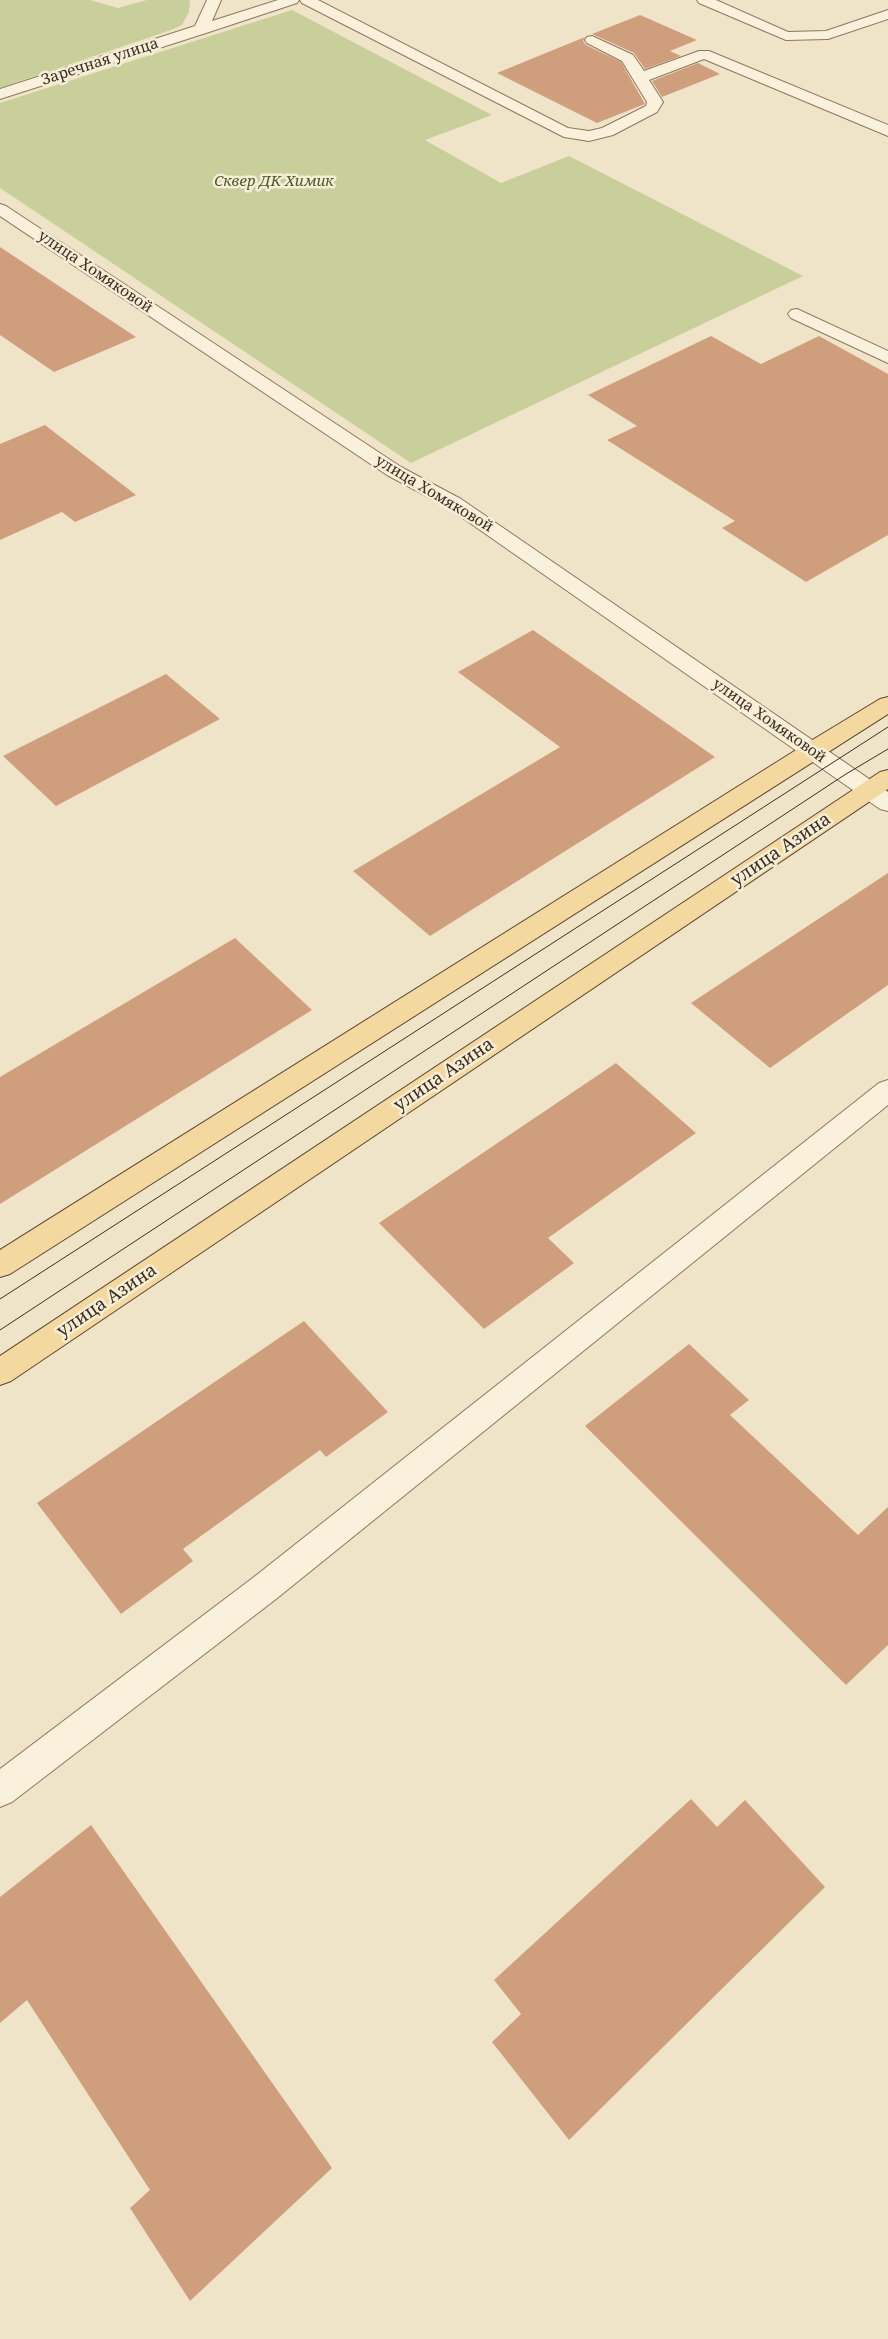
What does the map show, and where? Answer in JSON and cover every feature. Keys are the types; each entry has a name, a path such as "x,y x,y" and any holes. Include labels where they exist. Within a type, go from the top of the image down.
{"main road":[{"path":"0,1265 812,750 888,704"},
{"name":"улица Азина","path":"0,1372 882,790"}],"street":[{"path":"201,30 214,0"},
{"name":"Заречная улица","path":"0,94 292,0"},
{"path":"307,0 564,132 589,136 607,132 652,109 655,102 628,58 592,40"},
{"path":"704,0 786,36 828,35 888,14"},
{"path":"640,78 704,54 888,131"},
{"name":"улица Хомяковой","path":"0,209 394,471 454,503 812,750 882,790"},
{"path":"797,314 888,358"},
{"path":"0,1790 265,1588 888,1090"}],"green space":[{"path":"0,0 90,0 118,8 147,0 190,0 189,12 182,25 0,88"},
{"name":"Сквер ДК Химик","path":"292,10 492,115 425,140 501,183 569,156 803,276 411,463 0,188 0,103"}],"building":[{"path":"640,15 697,40 670,51 681,56 645,69 634,53 592,34"},
{"path":"585,37 583,41 586,45 621,62 645,104 597,123 497,73"},
{"path":"698,63 720,74 662,97 652,81"},
{"path":"0,247 136,337 54,372 0,335"},
{"path":"711,336 761,364 819,336 888,374 888,535 806,582 722,528 735,521 607,440 637,426 588,395"},
{"path":"45,425 136,495 75,522 62,512 0,540 0,444"},
{"path":"533,630 715,757 430,936 353,871 560,747 458,672"},
{"path":"166,674 220,719 56,806 3,756"},
{"path":"888,873 888,985 770,1068 691,1003"},
{"path":"235,938 312,1010 0,1204 0,1077"},
{"path":"616,1063 696,1133 548,1238 574,1263 484,1329 379,1223"},
{"path":"304,1321 388,1412 326,1457 320,1450 183,1549 193,1561 121,1614 37,1503"},
{"path":"689,1344 749,1400 730,1415 858,1535 888,1507 888,1645 846,1685 585,1426"},
{"path":"691,1799 717,1827 745,1800 825,1887 569,2140 492,2042 521,2014 494,1980"},
{"path":"91,1825 332,2168 190,2301 130,2208 150,2190 27,2000 0,2023 0,1897"}],"tram line":[{"path":"0,1299 888,727"},
{"path":"0,1330 846,774 888,749"}]}
